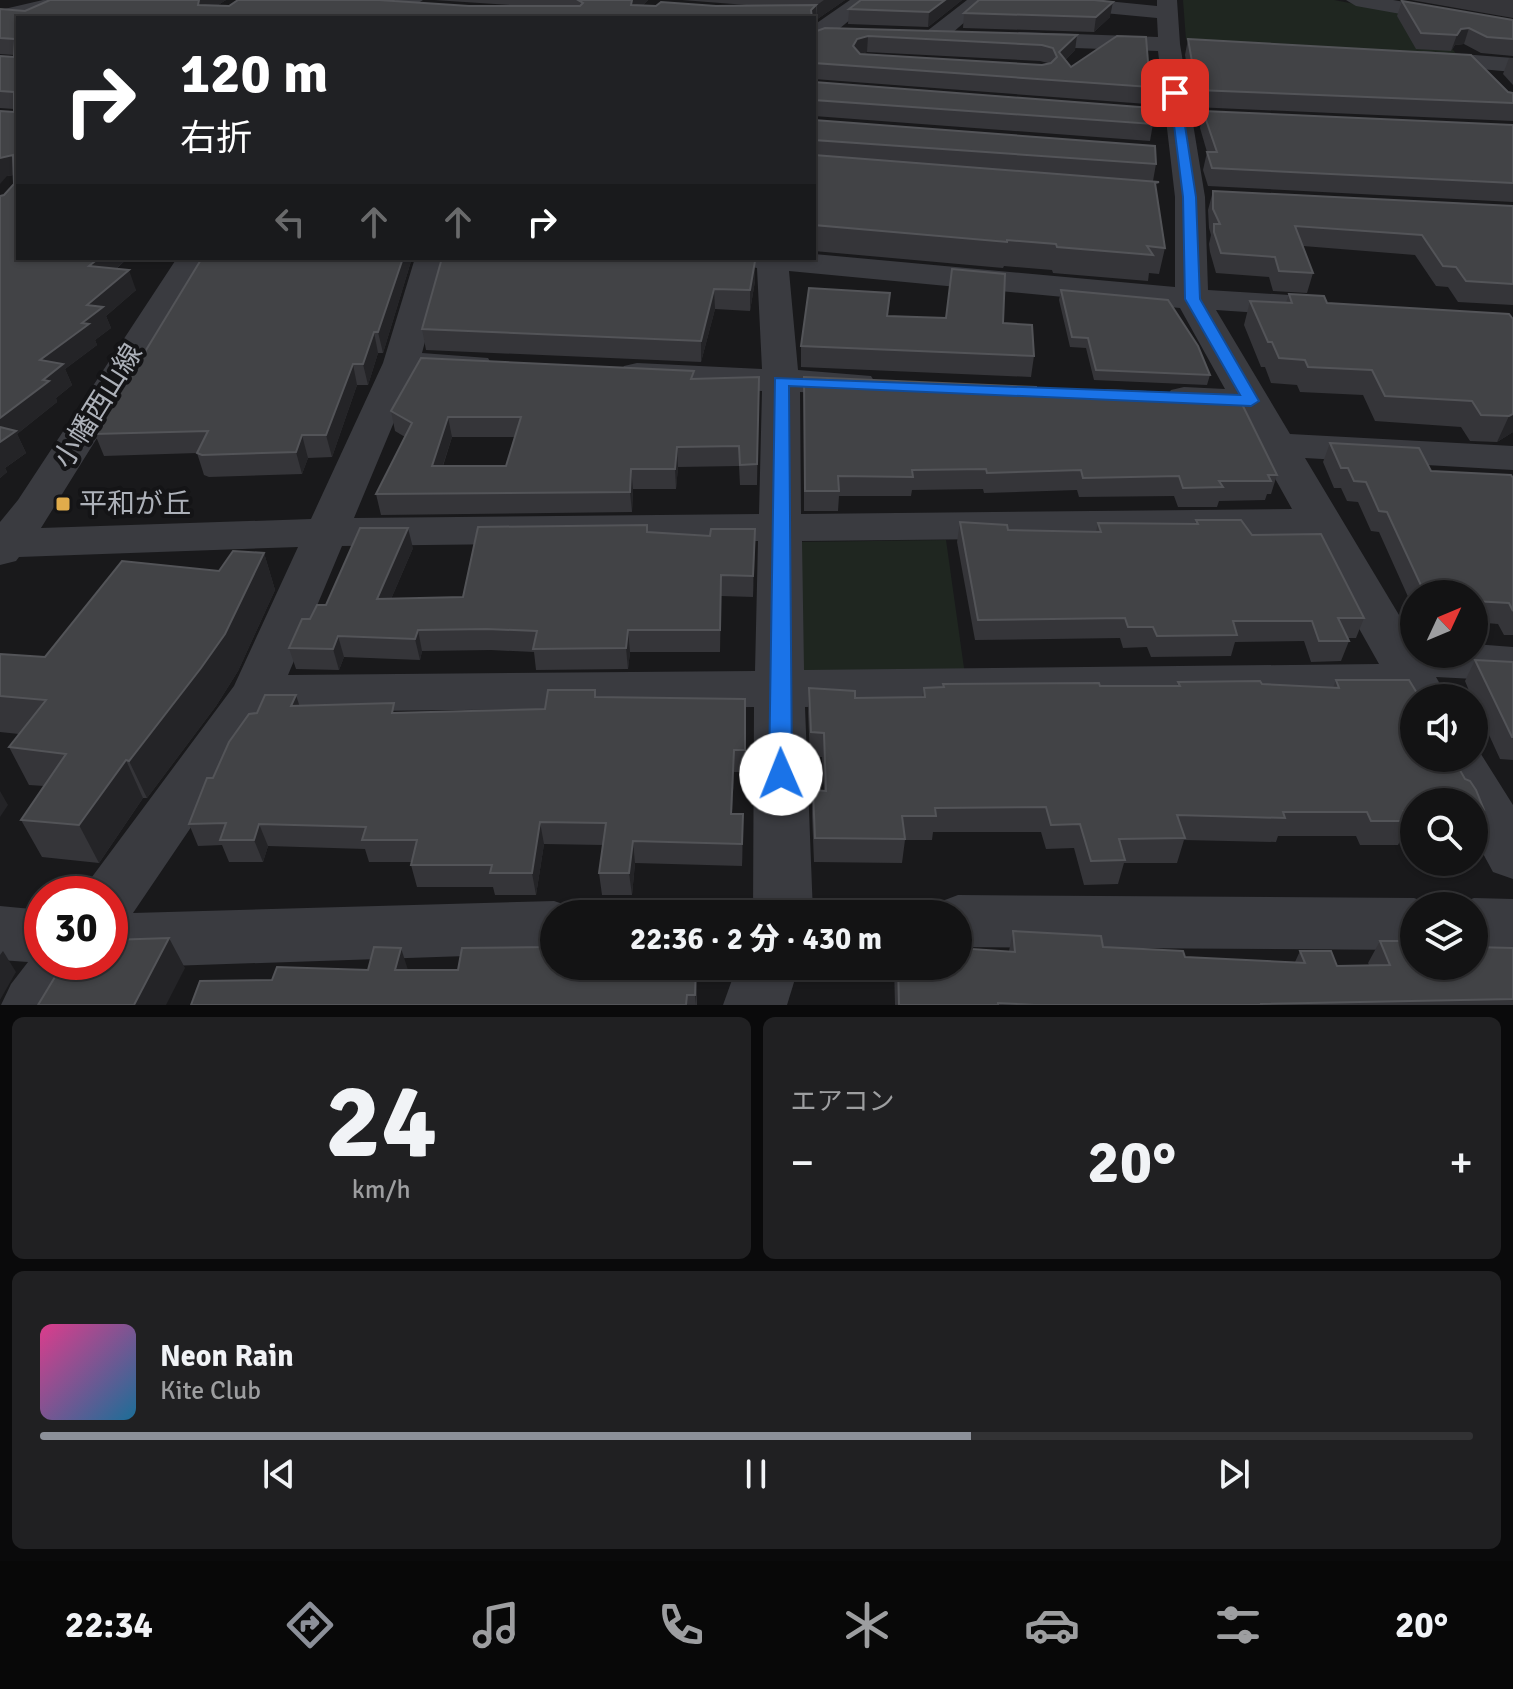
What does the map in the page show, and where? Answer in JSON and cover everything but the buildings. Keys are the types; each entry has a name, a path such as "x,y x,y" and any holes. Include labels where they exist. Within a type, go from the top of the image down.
{"street":[{"path":"0,17 71,0"},
{"path":"819,29 864,0"},
{"path":"966,37 927,36 980,0"},
{"path":"1030,0 1172,25"},
{"path":"1356,0 1431,7 1513,27"},
{"path":"373,12 413,5"},
{"path":"1431,7 1492,82"},
{"path":"997,38 1043,48 1172,25"},
{"path":"1172,25 1178,117 1168,154 1189,196 1192,299 1412,679"},
{"path":"819,29 861,34"},
{"path":"1408,58 1513,65"},
{"name":"小幡西山線","path":"3,545 33,509 192,260"},
{"path":"126,876 255,694 401,363 430,260"},
{"path":"766,260 781,381 779,689 783,900"},
{"path":"777,260 1192,299 1330,308"},
{"path":"401,363 512,368"},
{"path":"607,373 890,386"},
{"path":"1157,397 1251,401"},
{"path":"1277,445 1513,458"},
{"path":"3,545 327,532 780,530 1321,522"},
{"path":"255,694 1412,679 1513,664"},
{"path":"1465,772 1513,855"},
{"path":"972,921 1400,924"},
{"path":"1488,924 1513,925"},
{"path":"128,940 540,927"},
{"path":"0,933 24,935"},
{"path":"33,1005 52,980"},
{"path":"755,1005 763,980"}],"shaded area":[{"path":"1183,0 1334,0 1420,16 1428,19 1458,56 1193,43 1186,40"},
{"path":"946,540 965,675 798,678 798,542"}],"place":[{"name":"平和が丘","path":"63,504"}],"route":[{"path":"781,774 781,381 1251,401 1192,299 1190,197 1175,93"}]}
